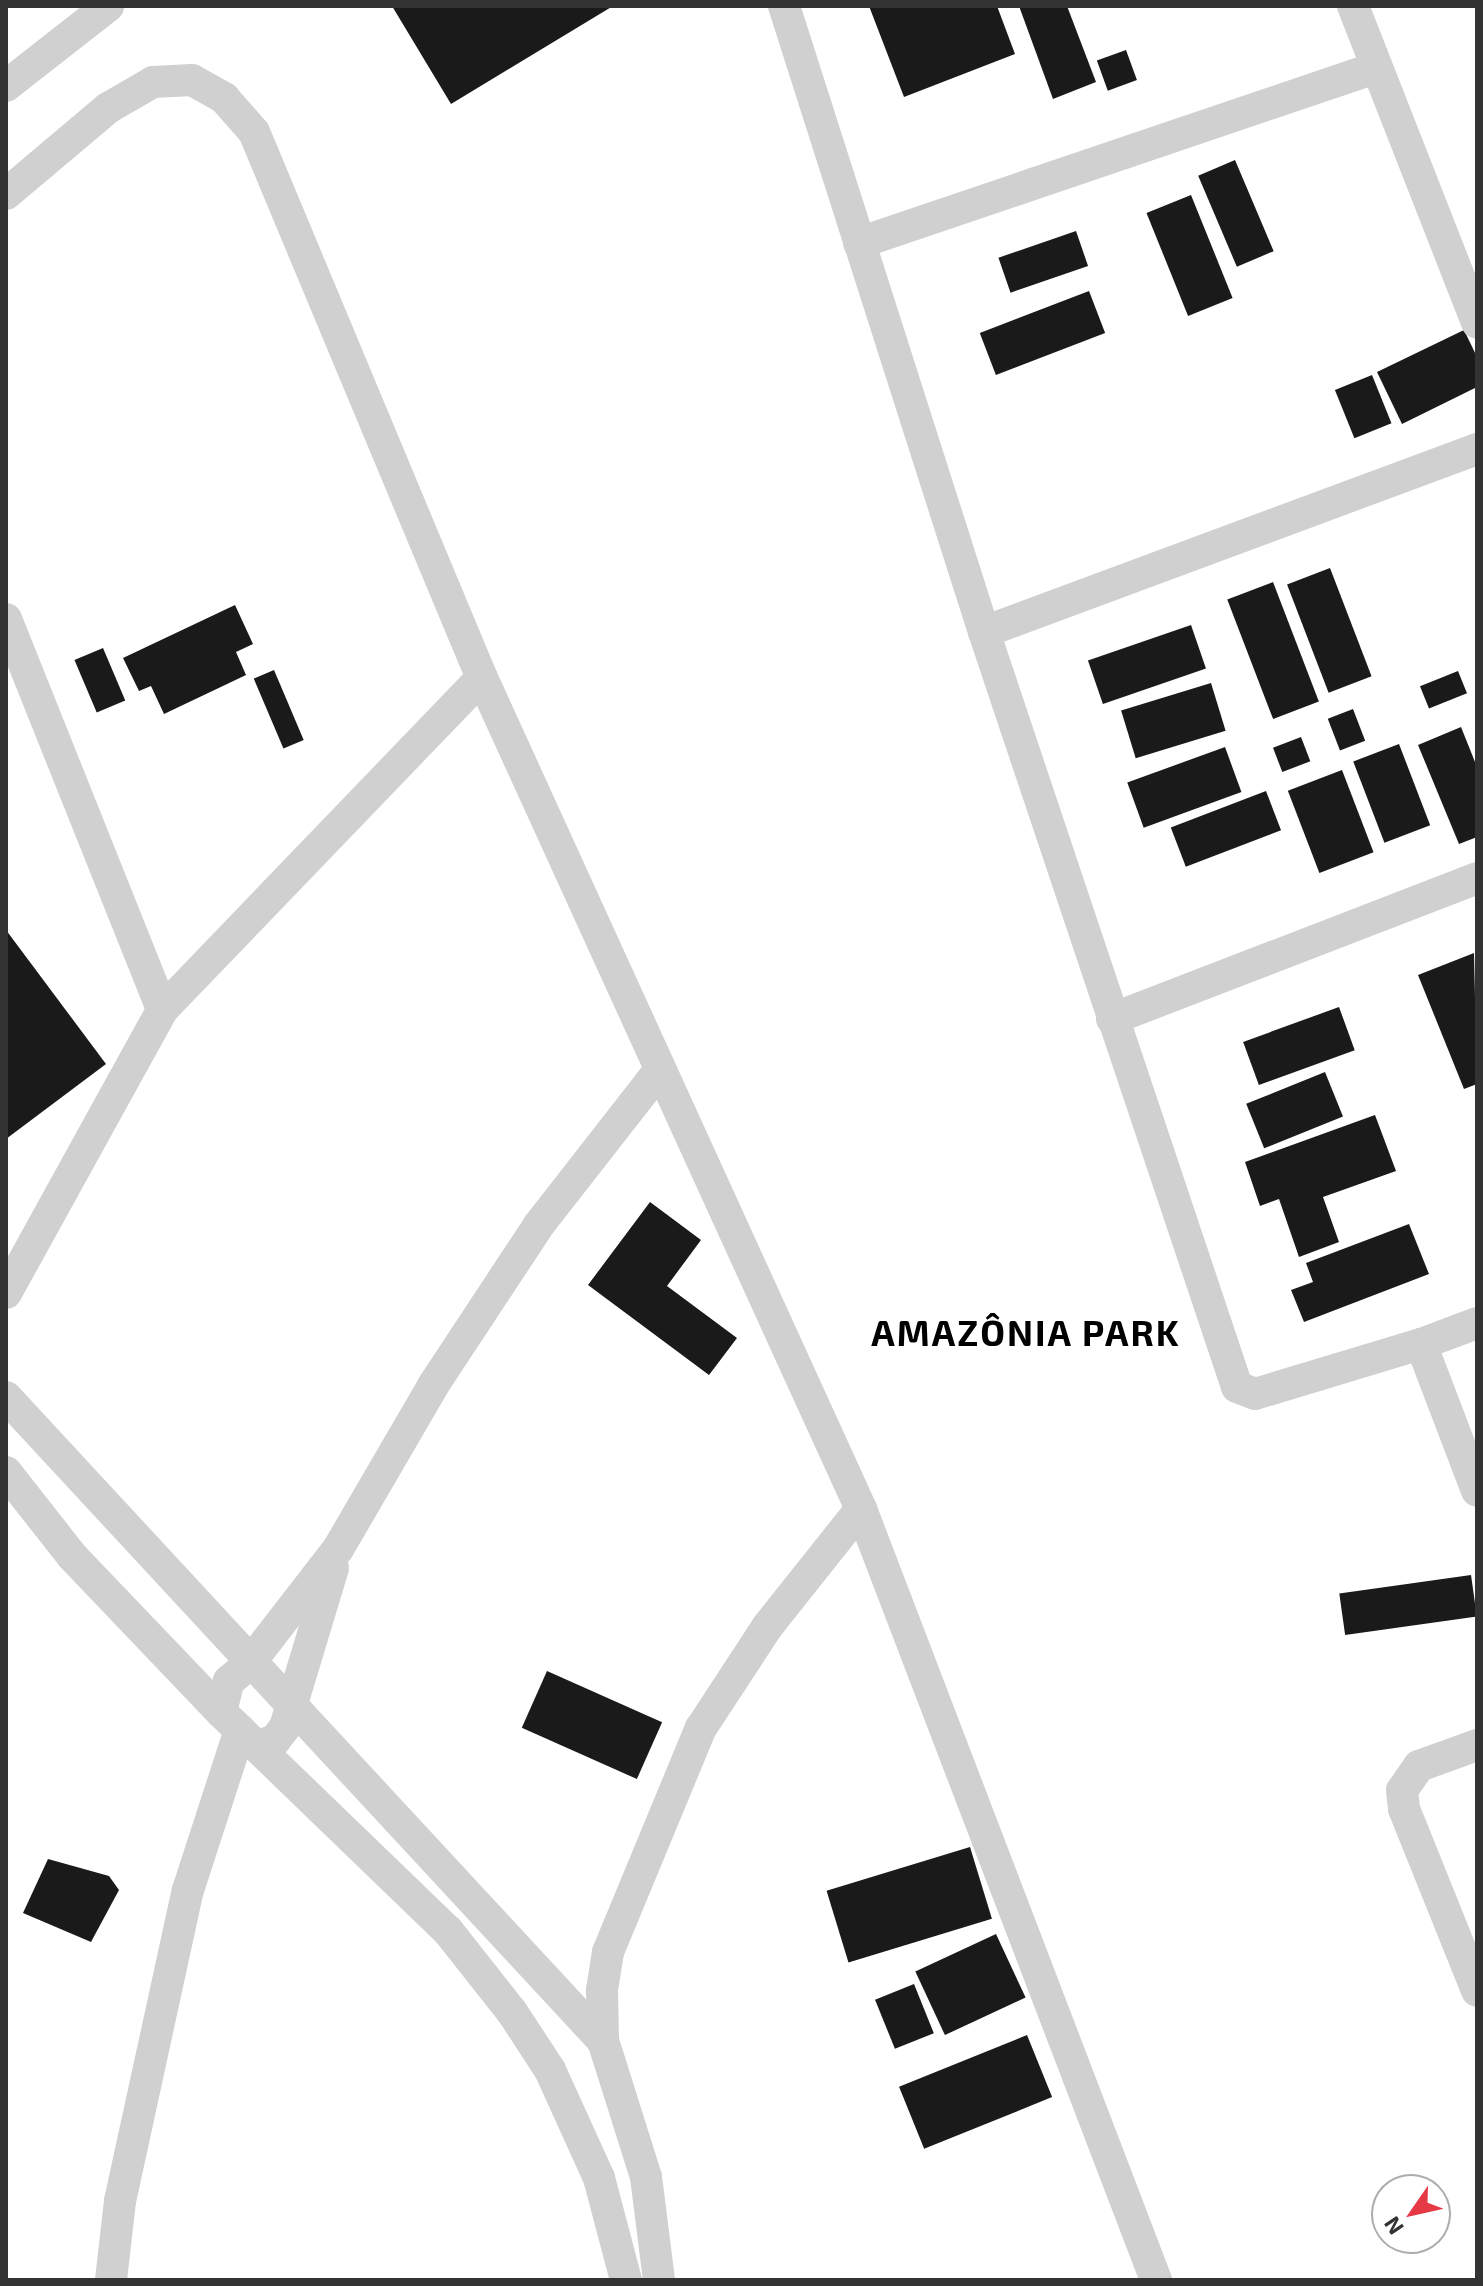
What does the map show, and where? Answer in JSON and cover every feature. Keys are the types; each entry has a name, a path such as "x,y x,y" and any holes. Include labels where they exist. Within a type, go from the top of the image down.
{"street":[{"path":"6,86 108,6"},
{"path":"784,6 984,632 1237,1387 1255,1394 1421,1344 1477,1323"},
{"path":"1353,6 1477,323"},
{"path":"859,243 1375,68"},
{"path":"6,194 108,108 153,82 192,80 224,98 254,132 482,678 861,1509 1156,2280"},
{"path":"984,632 1477,449"},
{"path":"6,619 162,1010"},
{"path":"6,1293 162,1010 482,678"},
{"path":"1112,1019 1477,878"},
{"path":"111,2280 120,2201 188,1890 239,1729 229,1681 249,1664 338,1549 434,1384 538,1226 660,1070"},
{"path":"1421,1344 1477,1491"},
{"path":"6,1397 249,1664 603,2041"},
{"path":"6,1472 72,1556 239,1729 448,1931 512,2012 550,2070 599,2178 626,2280"},
{"path":"659,2280 646,2177 603,2041 602,1990 608,1952 701,1728 767,1627 861,1509"},
{"path":"239,1729 281,1734 292,1707 338,1549"},
{"path":"1477,1745 1419,1766 1402,1790 1404,1809 1477,1991"}],"building":[{"path":"392,6 613,6 451,104"},
{"path":"869,6 997,6 1015,54 904,97"},
{"path":"1019,6 1067,6 1096,82 1053,99"},
{"path":"1126,50 1137,80 1108,91 1097,61"},
{"path":"1235,160 1274,251 1237,267 1198,176"},
{"path":"1191,195 1233,298 1188,316 1146,213"},
{"path":"1076,231 1088,266 1011,293 998,258"},
{"path":"1089,291 1105,333 996,375 980,333"},
{"path":"1464,330 1477,357 1477,387 1402,424 1377,372"},
{"path":"1372,375 1391,423 1354,438 1335,390"},
{"path":"1330,568 1372,676 1329,693 1287,584"},
{"path":"1273,582 1319,701 1273,719 1227,600"},
{"path":"235,605 253,644 236,652 246,675 164,714 151,686 139,691 123,658"},
{"path":"1191,625 1206,668 1103,704 1088,660"},
{"path":"103,648 125,700 97,713 74,660"},
{"path":"274,670 304,740 283,749 254,679"},
{"path":"1458,671 1467,693 1429,709 1420,686"},
{"path":"1211,683 1226,731 1136,758 1121,710"},
{"path":"1353,709 1365,741 1340,750 1328,719"},
{"path":"1461,727 1477,767 1477,837 1459,844 1418,745"},
{"path":"1301,737 1310,761 1282,772 1273,748"},
{"path":"1399,744 1430,825 1384,843 1353,762"},
{"path":"1225,747 1241,792 1144,828 1127,783"},
{"path":"1342,770 1374,852 1319,873 1288,791"},
{"path":"1266,791 1281,830 1186,867 1171,828"},
{"path":"6,930 106,1064 6,1139"},
{"path":"1474,953 1477,1084 1464,1089 1418,975"},
{"path":"1339,1007 1355,1050 1259,1085 1243,1042"},
{"path":"1325,1072 1343,1117 1264,1148 1246,1104"},
{"path":"1375,1115 1396,1171 1323,1197 1339,1242 1299,1257 1279,1199 1260,1206 1245,1162"},
{"path":"650,1202 701,1240 667,1286 737,1338 709,1375 588,1285"},
{"path":"1409,1224 1429,1274 1304,1322 1291,1290 1313,1282 1306,1263"},
{"path":"1471,1575 1477,1617 1345,1635 1339,1594"},
{"path":"547,1671 662,1722 637,1779 522,1728"},
{"path":"970,1847 992,1919 848,1963 827,1891"},
{"path":"48,1859 109,1876 119,1890 91,1942 23,1913"},
{"path":"996,1934 1026,1997 945,2035 915,1972"},
{"path":"914,1984 934,2033 895,2049 875,2000"},
{"path":"1027,2035 1052,2097 924,2149 899,2087"}],"district":[{"name":"AMAZÔNIA PARK","path":"1026,1332"}]}
